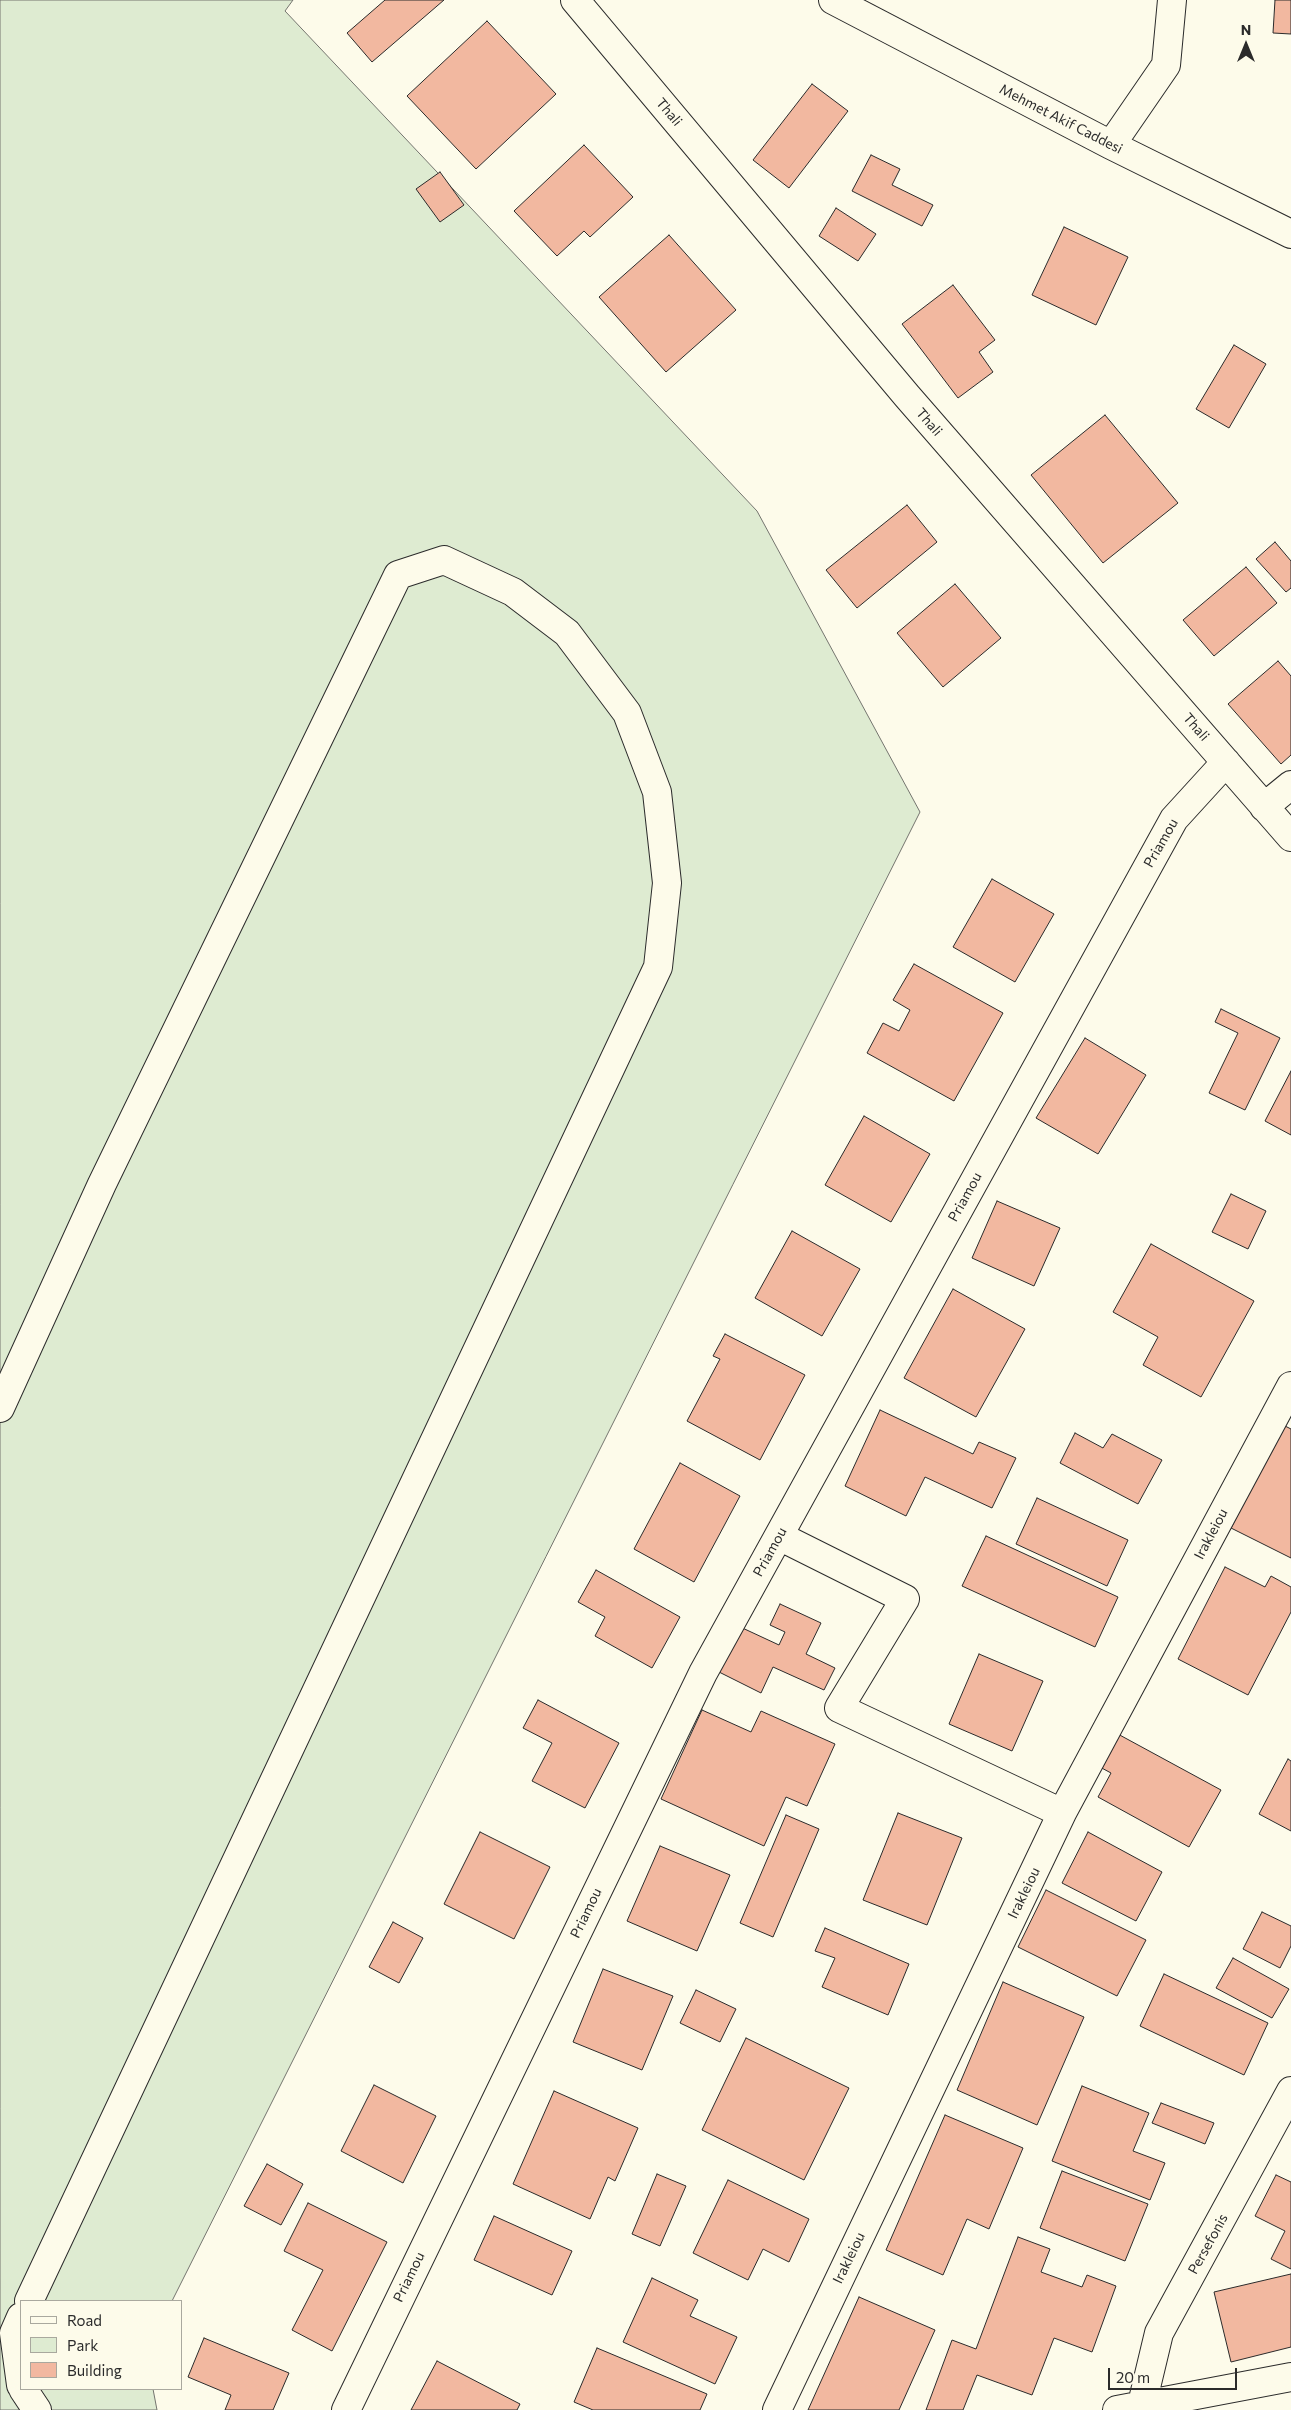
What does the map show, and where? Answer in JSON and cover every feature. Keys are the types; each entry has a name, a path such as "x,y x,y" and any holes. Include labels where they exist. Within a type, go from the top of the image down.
{"street":[{"name":"Thali","path":"575,0 907,396 1291,837"},
{"name":"Mehmet Akif Caddesi","path":"833,0 1110,145 1291,234"},
{"path":"1110,145 1166,65 1172,0"},
{"path":"0,1408 102,1184 398,575 444,560 513,592 567,633 627,713 658,792 667,883 658,967 29,2300"},
{"name":"Priamou","path":"346,2410 703,1673 1174,819 1226,762"},
{"path":"1264,807 1291,785"},
{"name":"Irakleiou","path":"777,2410 1062,1813 1291,1386"},
{"path":"779,1536 905,1599 839,1708 1062,1813"},
{"name":"Persefonis","path":"1130,2407 1159,2333 1291,2091"},
{"path":"20,2319 14,2333 20,2378"},
{"path":"1130,2407 1291,2377"},
{"path":"25,2390 37,2410"}],"green space":[{"path":"0,0 293,0 285,11 757,511 920,812 173,2300 20,2300 20,2390 153,2390 157,2410 0,2410"}],"building":[{"path":"385,0 444,0 372,62 347,33"},
{"path":"1275,0 1291,0 1291,34 1273,33"},
{"path":"487,21 556,94 476,169 407,96"},
{"path":"812,84 848,111 789,188 753,160"},
{"path":"584,145 633,197 590,237 584,231 557,256 514,211"},
{"path":"871,155 900,169 892,185 933,205 922,226 852,191"},
{"path":"440,172 464,205 440,222 416,189"},
{"path":"836,208 876,234 858,261 819,236"},
{"path":"1064,227 1128,257 1096,325 1032,295"},
{"path":"669,235 736,310 666,372 599,297"},
{"path":"953,285 995,340 979,352 993,372 958,398 902,324"},
{"path":"1234,345 1266,364 1229,428 1196,409"},
{"path":"1105,415 1178,503 1103,563 1031,475"},
{"path":"907,505 937,542 857,608 826,570"},
{"path":"1275,542 1291,561 1291,588 1286,592 1256,559"},
{"path":"1246,567 1277,603 1214,656 1183,620"},
{"path":"955,584 1001,638 943,687 897,633"},
{"path":"1278,661 1291,676 1291,755 1281,764 1228,704"},
{"path":"992,879 1054,914 1015,982 953,947"},
{"path":"914,964 1003,1013 954,1101 867,1053 883,1023 899,1031 910,1010 893,1000"},
{"path":"1221,1009 1280,1038 1245,1110 1209,1093 1238,1033 1215,1022"},
{"path":"1085,1038 1146,1075 1098,1154 1036,1118"},
{"path":"1291,1071 1291,1135 1265,1121"},
{"path":"864,1116 930,1154 891,1222 825,1185"},
{"path":"1231,1194 1266,1211 1248,1249 1212,1232"},
{"path":"997,1201 1060,1228 1034,1286 972,1258"},
{"path":"792,1231 860,1269 822,1336 755,1298"},
{"path":"1151,1244 1254,1301 1201,1397 1143,1365 1158,1337 1113,1312"},
{"path":"953,1289 1025,1329 976,1417 904,1378"},
{"path":"725,1334 805,1375 760,1460 687,1421 720,1359 713,1356"},
{"path":"880,1410 973,1454 979,1442 1016,1458 992,1508 925,1477 906,1516 845,1486"},
{"path":"1283,1425 1291,1429 1291,1558 1231,1528"},
{"path":"1075,1433 1103,1448 1112,1434 1162,1460 1138,1504 1060,1463"},
{"path":"680,1463 740,1496 694,1582 634,1549"},
{"path":"1037,1498 1128,1540 1107,1586 1016,1544"},
{"path":"986,1536 1118,1597 1095,1647 962,1586"},
{"path":"1225,1567 1265,1587 1271,1576 1291,1587 1291,1612 1248,1695 1178,1659"},
{"path":"596,1570 680,1617 652,1668 595,1636 605,1617 578,1602"},
{"path":"780,1604 821,1623 806,1654 835,1668 824,1690 773,1667 761,1693 715,1670 736,1625 779,1645 785,1632 770,1625"},
{"path":"979,1654 1043,1681 1012,1751 949,1724"},
{"path":"538,1700 619,1743 585,1808 532,1781 552,1743 523,1728"},
{"path":"702,1710 751,1732 761,1711 835,1744 807,1806 786,1797 764,1846 661,1799"},
{"path":"1116,1733 1221,1790 1189,1847 1098,1797 1111,1773 1098,1766"},
{"path":"1288,1759 1291,1761 1291,1831 1259,1814"},
{"path":"898,1813 962,1838 927,1925 863,1900"},
{"path":"786,1815 819,1829 773,1937 740,1923"},
{"path":"480,1832 550,1867 514,1939 444,1904"},
{"path":"1088,1832 1162,1872 1136,1921 1062,1883"},
{"path":"660,1846 730,1875 697,1951 627,1921"},
{"path":"1046,1890 1146,1940 1117,1996 1018,1947"},
{"path":"1262,1912 1291,1926 1291,1946 1280,1968 1243,1949"},
{"path":"393,1922 423,1938 399,1983 369,1967"},
{"path":"825,1928 909,1964 888,2015 822,1987 835,1958 815,1951"},
{"path":"1233,1958 1289,1989 1272,2018 1216,1988"},
{"path":"603,1969 673,1996 642,2070 573,2042"},
{"path":"1164,1974 1268,2023 1244,2075 1140,2026"},
{"path":"1003,1982 1084,2017 1037,2125 957,2090"},
{"path":"696,1990 736,2009 720,2042 680,2023"},
{"path":"746,2038 849,2088 804,2180 702,2130"},
{"path":"374,2085 436,2116 403,2183 341,2151"},
{"path":"1082,2086 1149,2113 1133,2151 1165,2163 1150,2200 1052,2161"},
{"path":"554,2091 638,2128 615,2181 608,2177 590,2219 513,2184"},
{"path":"1161,2103 1214,2123 1205,2144 1152,2123"},
{"path":"945,2115 1023,2148 989,2229 967,2219 943,2275 886,2250"},
{"path":"267,2164 303,2184 281,2225 244,2206"},
{"path":"1062,2171 1148,2204 1125,2261 1040,2228"},
{"path":"657,2174 686,2186 660,2246 632,2234"},
{"path":"1276,2175 1291,2182 1291,2269 1271,2259 1285,2231 1255,2216"},
{"path":"728,2180 809,2219 789,2262 763,2249 748,2280 693,2253"},
{"path":"308,2203 387,2242 332,2351 292,2330 323,2270 284,2251"},
{"path":"494,2216 572,2251 552,2295 474,2260"},
{"path":"1018,2237 1050,2249 1041,2272 1082,2287 1087,2275 1116,2286 1092,2352 1054,2338 1032,2395 977,2375 963,2410 926,2410 952,2340 976,2349"},
{"path":"1291,2274 1291,2347 1231,2362 1214,2292"},
{"path":"652,2278 698,2300 690,2316 737,2337 715,2384 623,2342"},
{"path":"859,2297 935,2330 899,2410 808,2410"},
{"path":"204,2338 289,2373 273,2410 225,2410 231,2395 188,2377"},
{"path":"597,2348 707,2394 700,2410 593,2410 574,2402"},
{"path":"437,2361 520,2404 517,2410 411,2410"}]}
